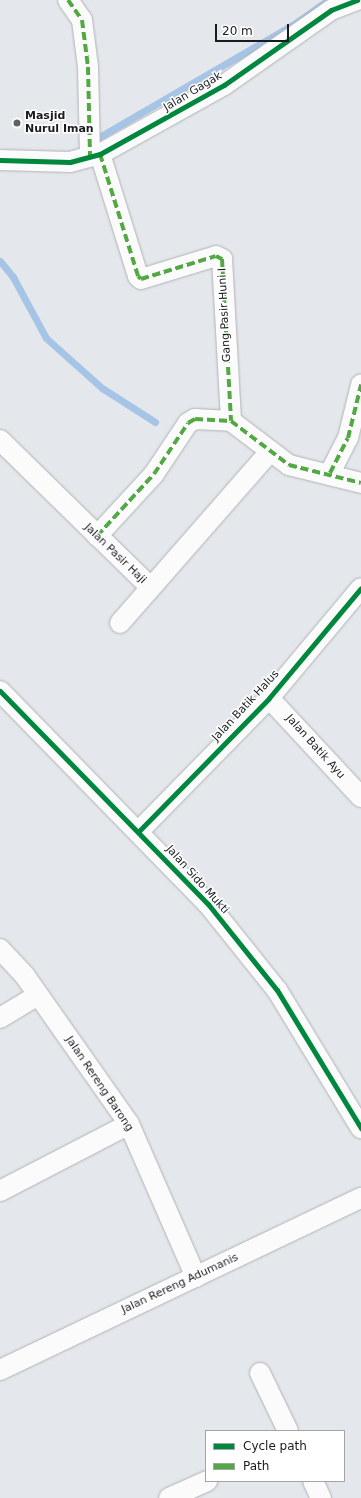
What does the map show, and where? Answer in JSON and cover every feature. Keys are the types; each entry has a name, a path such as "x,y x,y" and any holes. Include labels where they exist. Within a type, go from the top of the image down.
{"street":[{"path":"68,0 82,20 88,67 95,155"},
{"name":"Jalan Gagak","path":"0,160 70,162 95,155 224,85 331,10 357,0"},
{"name":"Gang Pasir Huni I","path":"95,155 138,276 141,279 216,256 222,259 231,421"},
{"path":"330,473 348,438 361,385"},
{"path":"97,536 154,474 188,423 195,419 231,421 263,460 330,473 361,483"},
{"name":"Jalan Pasir Haji","path":"0,440 150,587 263,460"},
{"path":"120,623 150,587"},
{"name":"Jalan Batik Halus","path":"138,832 269,698 361,588"},
{"name":"Jalan Sido Mukti","path":"0,691 208,904 277,990 361,1128"},
{"name":"Jalan Batik Ayu","path":"269,698 361,797"},
{"name":"Jalan Rereng Barong","path":"0,949 38,995 129,1124 196,1277"},
{"path":"0,1018 38,995"},
{"path":"0,1191 129,1124"},
{"name":"Jalan Rereng Adumanis","path":"0,1370 361,1198"},
{"path":"260,1373 288,1430"},
{"path":"169,1498 205,1482"},
{"path":"313,1482 321,1498"}],"waterway":[{"path":"94,140 294,24 328,0"},
{"path":"0,261 13,277 46,338 102,388 155,422"}],"marked path":[{"path":"68,0 82,20 88,67 90,156"},
{"path":"100,154 138,276 141,279 216,256 222,259 231,421"},
{"path":"330,473 348,438 361,385"},
{"path":"97,536 154,474 188,423 195,419 231,421 289,465 361,483"}],"cycle path":[{"path":"0,160 70,162 100,154 224,85 331,10 357,0"},
{"path":"138,832 269,698 361,588"},
{"path":"0,691 208,904 277,990 361,1128"}],"place":[{"name":"Masjid Nurul Iman","path":"17,123"}]}
